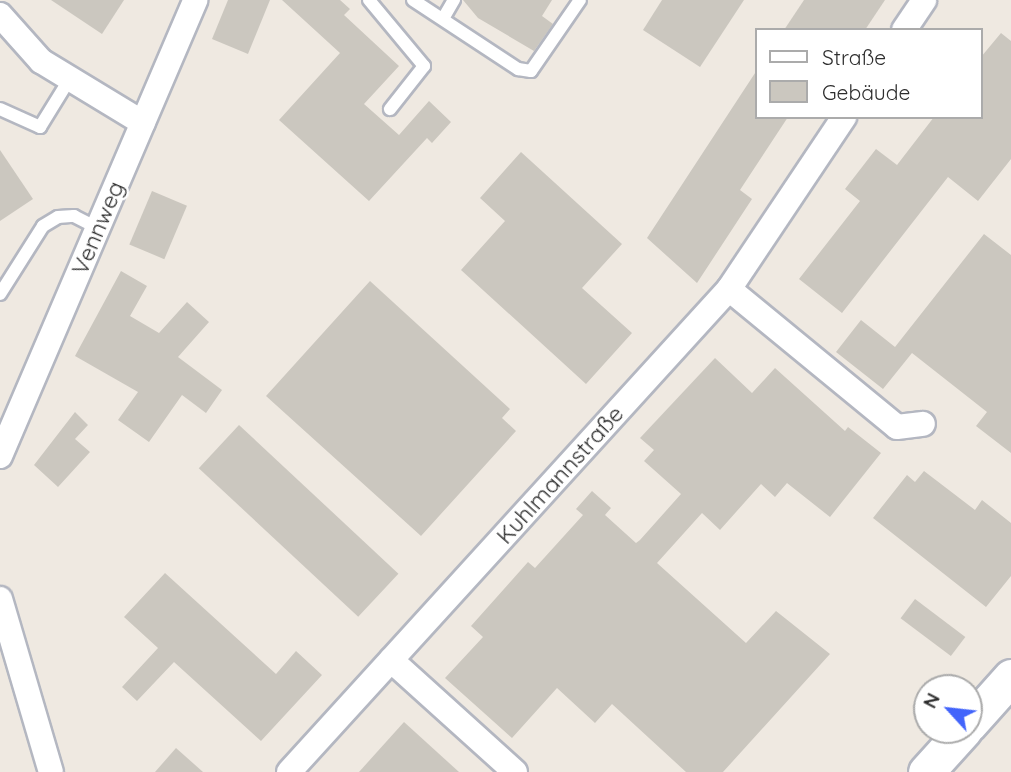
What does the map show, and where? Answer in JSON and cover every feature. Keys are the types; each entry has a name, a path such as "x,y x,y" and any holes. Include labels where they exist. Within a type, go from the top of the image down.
{"main road":[{"path":"983,708 1011,677"},
{"path":"926,772 951,744"}],"street":[{"name":"Vennweg","path":"0,456 195,0"},
{"path":"905,28 924,0"},
{"path":"0,15 41,61 143,123"},
{"name":"Kuhlmannstraße","path":"289,772 729,289 843,119"},
{"path":"729,289 897,426 923,424"},
{"path":"0,599 51,772"},
{"path":"391,660 515,772"}],"lane":[{"path":"369,0 424,66 390,109"},
{"path":"413,0 443,17 518,69 531,71 580,0"},
{"path":"443,17 454,0"},
{"path":"0,109 40,127 69,80"},
{"path":"0,294 43,226 58,217 74,216 98,228"}],"building":[{"path":"51,0 124,0 102,34"},
{"path":"228,0 270,0 248,54 212,39"},
{"path":"282,0 340,0 350,9 344,15 399,66 364,104 399,135 429,101 451,122 432,143 427,138 369,201 279,120 340,53"},
{"path":"463,0 552,0 542,16 553,24 534,51 478,18"},
{"path":"662,0 744,0 700,67 643,30"},
{"path":"804,0 885,0 866,28 785,28"},
{"path":"1001,33 1011,41 1011,159 978,201 948,177 842,313 799,279 860,201 845,189 876,149 897,165 932,119 983,119 983,55"},
{"path":"755,73 755,119 787,119 740,190 752,199 697,283 647,238"},
{"path":"0,150 33,199 0,221"},
{"path":"521,152 622,244 582,288 632,333 586,384 461,270 505,221 480,198"},
{"path":"152,191 187,206 164,259 129,244"},
{"path":"984,234 1011,255 1011,453 976,426 987,412 912,353 883,389 836,352 861,320 895,347"},
{"path":"121,271 147,286 130,316 159,333 187,302 209,322 178,357 222,390 206,413 182,395 149,442 118,420 138,392 75,356"},
{"path":"370,281 510,409 502,418 516,431 421,536 266,396"},
{"path":"715,358 752,393 775,368 845,431 848,427 881,453 830,517 787,483 775,497 761,484 720,530 702,513 657,563 746,643 776,611 830,654 723,772 686,772 612,704 595,723 557,688 512,738 445,678 483,637 471,626 528,562 535,568 583,515 576,509 592,491 611,508 605,515 636,543 640,540 681,494 644,461 654,450 640,438"},
{"path":"75,412 88,425 75,439 90,452 58,487 34,465"},
{"path":"239,425 398,574 358,617 199,468"},
{"path":"924,471 975,510 982,500 1011,523 1011,576 986,607 873,518 907,475 915,482"},
{"path":"165,573 276,674 296,651 322,675 261,741 174,662 137,701 122,687 158,648 124,617"},
{"path":"915,599 965,637 951,656 901,618"},
{"path":"404,722 459,772 359,772"},
{"path":"176,748 203,772 155,772"}]}
